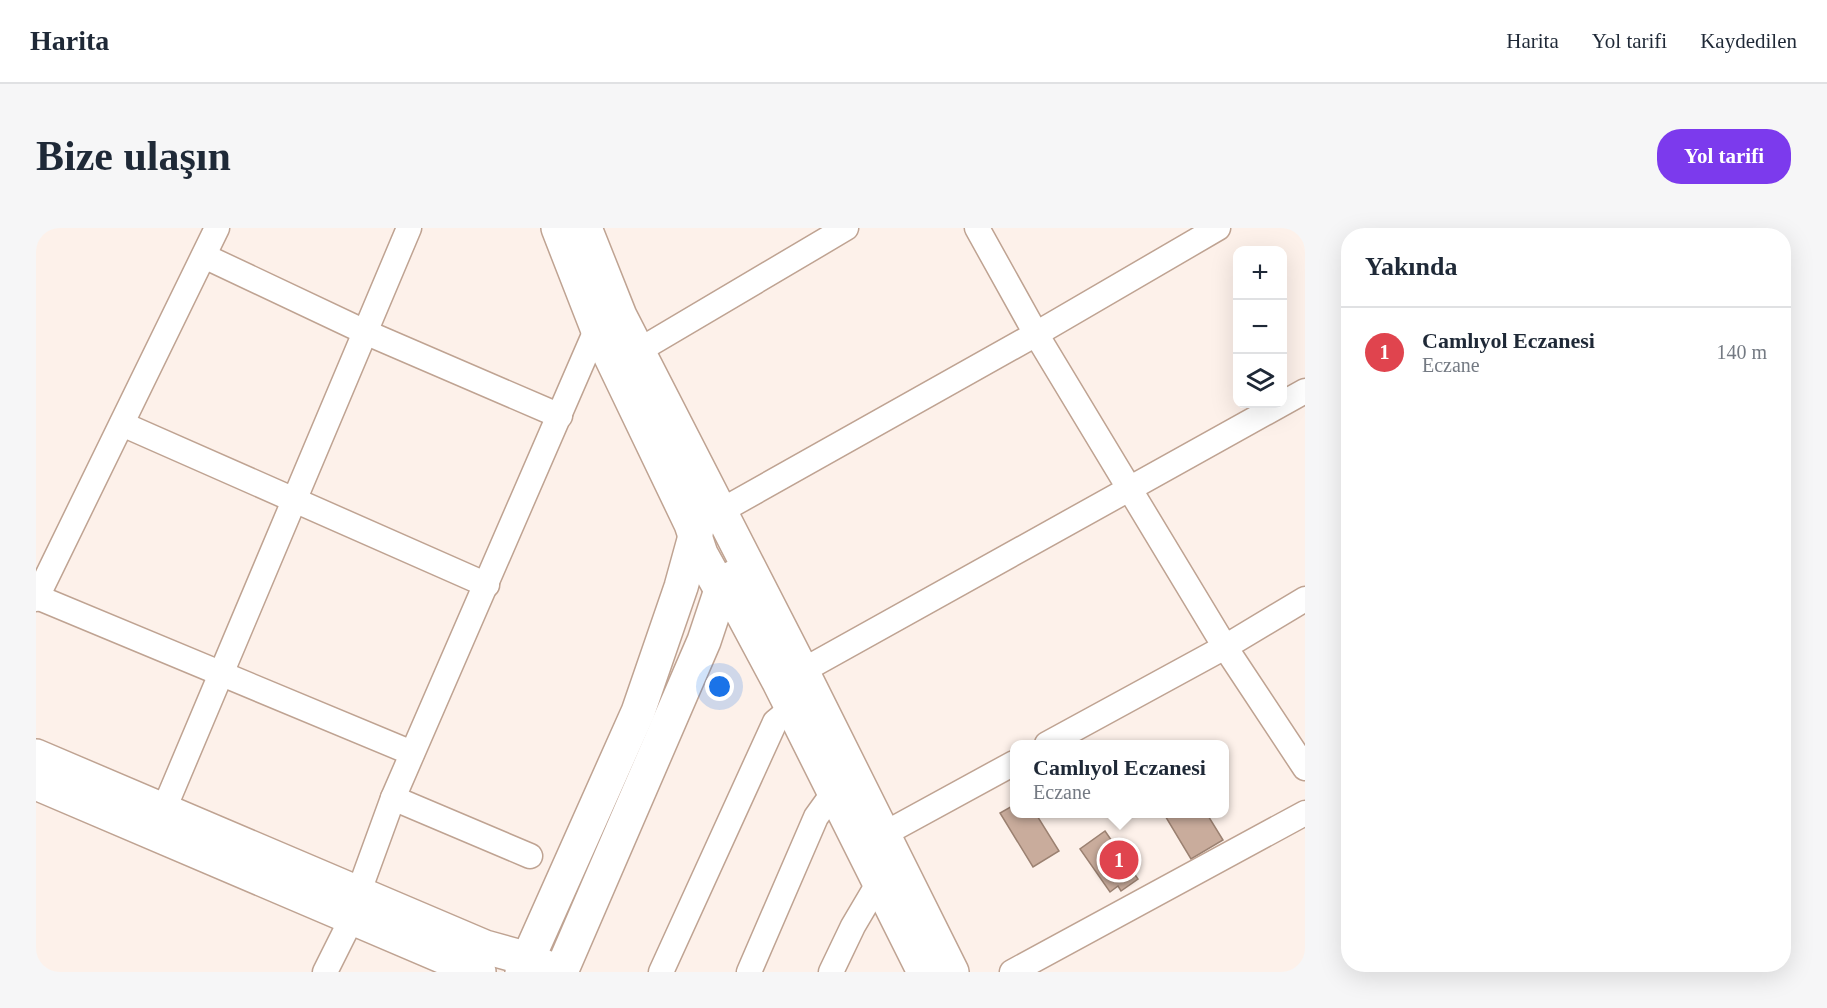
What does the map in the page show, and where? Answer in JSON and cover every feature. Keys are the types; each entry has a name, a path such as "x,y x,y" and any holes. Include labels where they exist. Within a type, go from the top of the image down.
{"street":[{"path":"217,228 122,424 43,568 37,598 412,753"},
{"path":"164,808 409,228"},
{"path":"558,228 597,328 694,533 701,554 721,590 741,611 879,882 930,971"},
{"path":"585,228 620,316 884,834 930,971"},
{"path":"638,351 846,228"},
{"path":"977,228 1036,334 1225,647 1305,768"},
{"path":"525,965 551,912 638,712 681,587 694,533 706,518 1036,334 1218,228"},
{"path":"204,256 365,332 560,416"},
{"path":"325,972 355,906 393,798 412,753 488,585 597,328"},
{"path":"802,671 1305,391"},
{"path":"122,424 488,585"},
{"path":"36,783 355,906 485,947 525,965 559,972 704,641 721,590 738,573 744,559"},
{"path":"1054,740 1225,647 1305,599"},
{"path":"660,972 775,722 792,708"},
{"path":"36,756 164,808 479,972"},
{"path":"884,834 1010,765"},
{"path":"749,972 816,817 834,792"},
{"path":"393,798 530,856"},
{"path":"1012,972 1305,813"},
{"path":"831,972 853,926 879,882"}],"building":[{"path":"1010,807 1010,818 1038,818 1059,851 1033,867 1000,813"},
{"path":"1166,818 1209,818 1223,840 1191,859"},
{"path":"1105,831 1138,879 1121,891 1118,886 1110,892 1080,849"}],"place":[{"name":"Camlıyol Eczanesi","path":"1119,860"}]}
